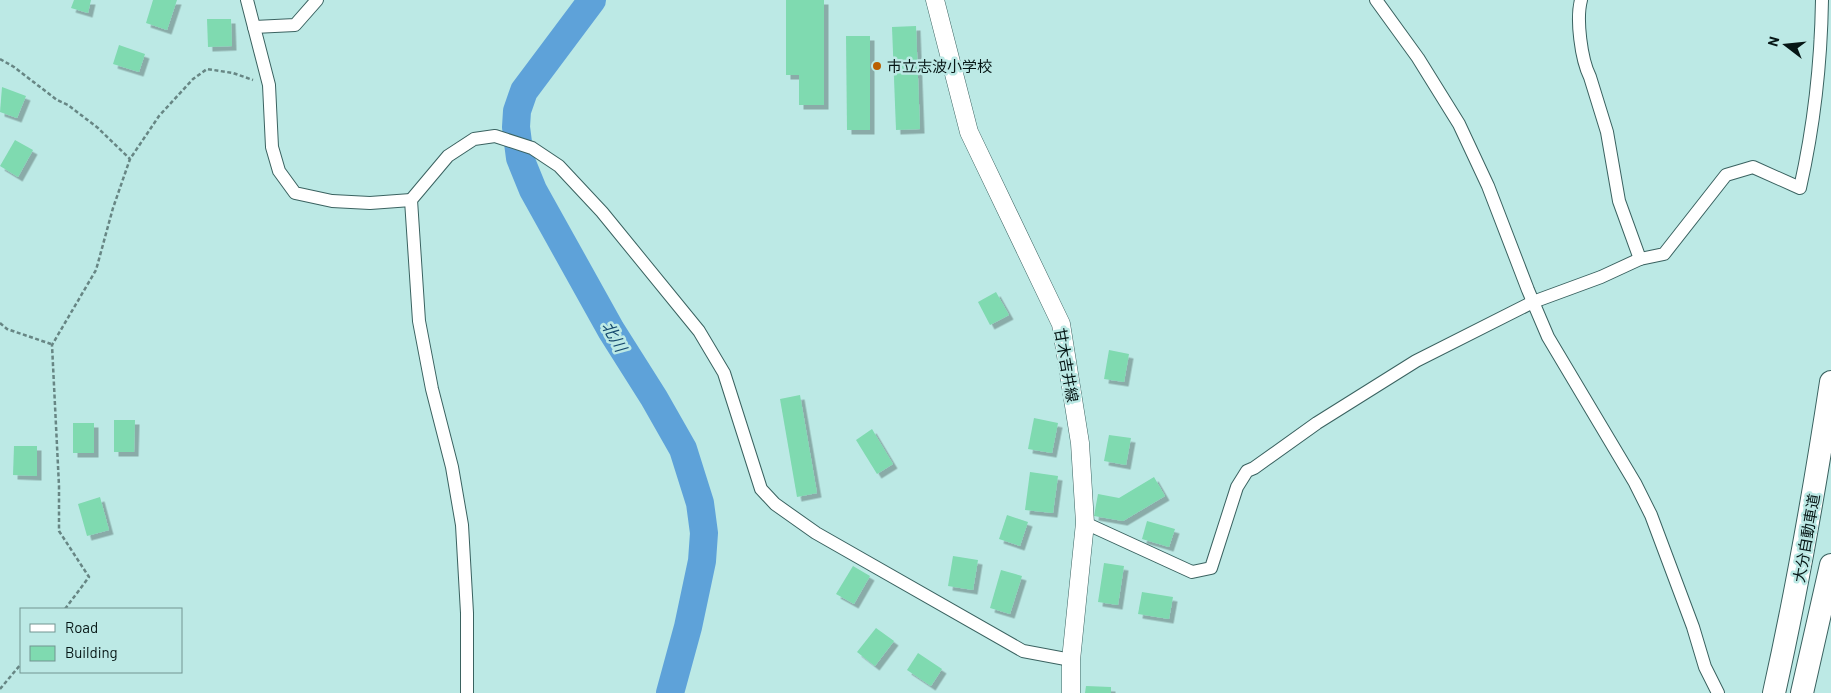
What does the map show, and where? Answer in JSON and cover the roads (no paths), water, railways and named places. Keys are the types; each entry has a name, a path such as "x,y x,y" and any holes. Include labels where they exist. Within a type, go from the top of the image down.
{"highway":[{"name":"大分自動車道","path":"1774,693 1797,586 1817,476 1831,382"},
{"name":"大分自動車道","path":"1802,693 1831,565"}],"main road":[{"name":"甘木吉井線","path":"935,0 968,132 1061,324 1080,443 1084,523 1070,660 1071,693"}],"street":[{"path":"247,0 269,85 272,147 279,171 295,193 332,201 370,203 411,200"},
{"path":"254,27 295,25 317,0"},
{"path":"1376,0 1418,58 1459,124 1488,186 1548,337 1635,484 1651,515 1693,627 1705,667 1718,693"},
{"path":"1581,0 1578,10 1578,26 1586,70 1590,77 1607,132 1619,202 1640,260"},
{"path":"1084,523 1192,572 1211,568 1237,487 1247,471 1317,423 1416,361 1533,302 1640,260 1664,254 1726,175 1753,167 1800,188 1825,79 1822,0"},
{"path":"467,693 468,613 462,525 452,467 432,389 419,320 411,200 448,156 474,138 495,136 532,148 559,166 602,212 699,332 724,373 761,489 775,504 816,533 1023,651 1070,660"}],"waterway":[{"name":"北川","path":"592,0 524,91 517,111 516,127 520,158 533,190 611,330 654,398 683,449 700,503 704,533 702,561 688,627 670,693"}],"place":[{"name":"市立志波小学校","path":"877,66"}]}
